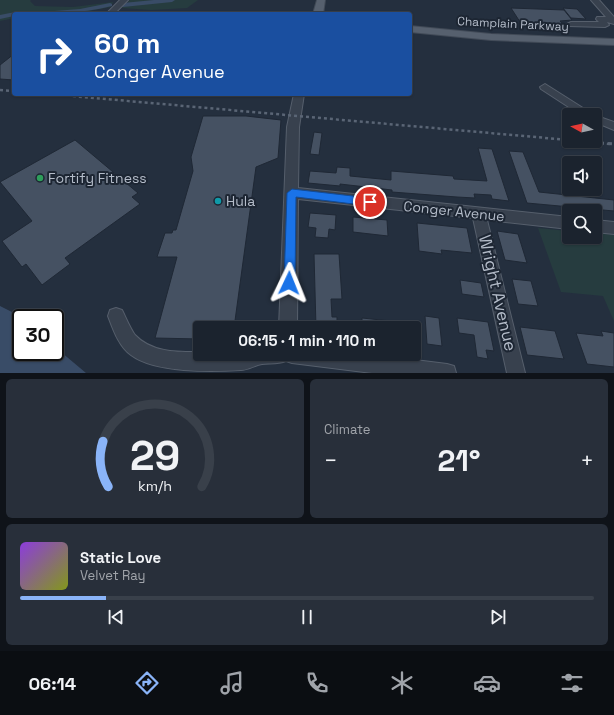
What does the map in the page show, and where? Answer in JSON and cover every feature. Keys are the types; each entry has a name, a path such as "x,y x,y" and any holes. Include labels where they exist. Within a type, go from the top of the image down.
{"main road":[{"path":"318,12 321,0"},
{"name":"Champlain Parkway","path":"412,29 491,37 614,42"}],"street":[{"path":"112,12 124,0"},
{"path":"595,0 613,21"},
{"path":"571,24 605,25 600,19 613,21"},
{"path":"545,87 578,108"},
{"path":"288,321 293,127 299,96"},
{"path":"602,121 614,126"},
{"name":"Conger Avenue","path":"292,193 562,222"},
{"name":"Wright Avenue","path":"480,214 516,373"},
{"path":"602,227 614,228"},
{"path":"116,316 128,340 137,349 152,356 166,360 193,361"},
{"path":"349,361 447,373"}],"green space":[{"path":"0,0 31,0 30,1 35,6 73,7 113,2 111,7 83,12 12,12 12,18 0,21"},
{"path":"130,0 198,0 187,8 151,10 122,8"},
{"path":"538,228 562,230 562,244 602,244 602,234 614,235 614,321 603,296 561,292"}],"water":[{"path":"0,306 12,312 12,361 64,361 64,355 86,373 0,373"}],"building":[{"path":"511,8 564,10 572,20 560,21 565,27 522,25"},
{"path":"563,8 577,9 586,19 571,18"},
{"path":"12,56 12,80 0,79 0,65"},
{"name":"Hula","path":"203,116 246,116 281,120 278,158 256,167 235,321 193,321 193,339 155,338 177,257 157,257 165,233 172,233 173,230 176,230 193,171 191,157"},
{"path":"314,132 322,133 319,155 310,154"},
{"path":"75,140 138,193 132,197 140,204 65,258 70,264 42,285 26,264 22,267 2,241 32,221 0,182"},
{"path":"478,148 492,149 509,201 492,199 491,195 474,194 475,198 457,197 392,192 392,190 340,184 340,186 308,183 310,171 336,173 337,167 350,168 350,176 391,180 391,171 453,176 454,179 487,181"},
{"path":"509,151 523,152 539,192 562,194 562,196 614,200 614,211 602,210 602,204 562,204 562,206 527,203"},
{"path":"310,213 336,215 335,230 329,229 328,238 315,237 316,228 308,227"},
{"path":"353,217 387,220 388,236 353,232"},
{"path":"417,223 467,228 472,253 441,250 442,254 419,251"},
{"path":"497,231 518,234 527,263 505,260"},
{"path":"314,254 339,254 342,299 331,299 332,317 337,317 337,321 316,321"},
{"path":"512,279 531,281 538,306 518,304"},
{"path":"460,280 481,283 484,297 462,294"},
{"path":"425,316 439,318 442,346 427,344"},
{"path":"362,318 390,321 362,321"},
{"path":"457,318 488,322 494,351 486,350 488,359 477,357 474,335 459,333"},
{"path":"520,327 555,331 564,359 527,355"},
{"path":"601,331 614,333 614,367 587,364 576,333 603,336"}],"waterway":[{"path":"123,5 172,0"},
{"path":"67,12 110,5"},
{"path":"0,17 12,14"}],"railway":[{"path":"0,90 12,91"},
{"path":"72,96 562,139"},
{"path":"603,143 614,144"},
{"path":"603,143 610,144"}],"place":[{"name":"Fortify Fitness","path":"40,178"},
{"name":"Hula","path":"218,201"}],"route":[{"path":"289,283 292,193 370,202"}]}
